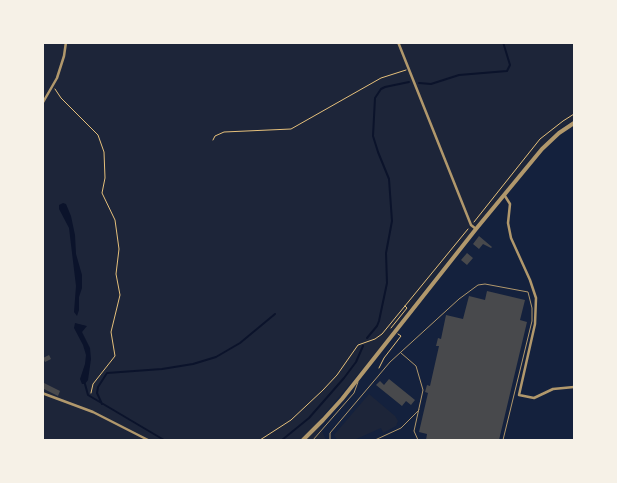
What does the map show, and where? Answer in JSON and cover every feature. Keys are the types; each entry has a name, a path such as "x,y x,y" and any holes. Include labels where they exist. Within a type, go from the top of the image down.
{"street":[{"path":"42,104 53,86 64,56 66,42"},
{"path":"398,42 471,225 476,229"},
{"path":"303,440 323,420 358,378 542,149 559,133 574,123"},
{"path":"504,195 510,204 508,223 511,238 536,298 535,324 519,395 534,398 553,389 574,387"},
{"path":"42,393 93,412 148,440"}],"lane":[{"path":"330,440 330,434 390,362 458,299 478,285 485,284 528,292 530,298 532,321 503,440"},
{"path":"400,352 416,366 423,390 414,431 418,440"},
{"path":"313,440 354,393 358,378"},
{"path":"375,440 401,428 419,409"}],"path":[{"path":"213,140 215,136 224,132 291,129 382,78 392,73 409,69"},
{"path":"53,86 61,98 98,135 104,152 105,178 102,193 115,220 119,248 116,274 120,295 111,332 115,356 93,384 91,393"},
{"path":"260,440 291,420 324,390 358,345 375,339 382,334 540,140 574,114"}],"shaded area":[{"path":"42,43 574,43 574,120 558,130 540,148 318,422 326,440 43,440"},
{"path":"66,204 71,216 76,254 82,275 82,288 77,316 74,312 76,286 69,228 59,209 59,205"},
{"path":"75,323 87,326 82,332 90,348 91,359 88,380 85,384 82,384 80,379 86,355 74,328"},
{"path":"369,394 395,416 398,421 396,426 383,433 381,428 354,440 337,440 334,435"}],"building":[{"path":"479,236 492,247 483,244 479,249 473,244"},
{"path":"467,253 473,258 467,265 461,260"},
{"path":"487,291 525,300 520,320 527,322 499,440 426,440 427,434 419,432 428,393 425,392 427,385 430,386 439,346 436,346 438,338 441,339 446,315 463,319 469,296 485,300"},
{"path":"49,355 51,359 45,362 43,358"},
{"path":"389,379 415,400 411,405 406,401 402,406 376,385 380,381 384,385"},
{"path":"42,382 60,391 58,396 42,388"}],"waterway":[{"path":"419,83 431,84 459,75 507,71 510,65 503,42"},
{"path":"367,338 379,321 387,283 386,253 392,221 389,179 373,136 375,98 381,89 385,87 409,82"},
{"path":"102,404 97,393 98,387 107,373 162,369 193,364 216,357 240,343 275,314"},
{"path":"282,440 309,418 344,378 356,362 363,346"},
{"path":"85,384 88,395 164,440"}]}
